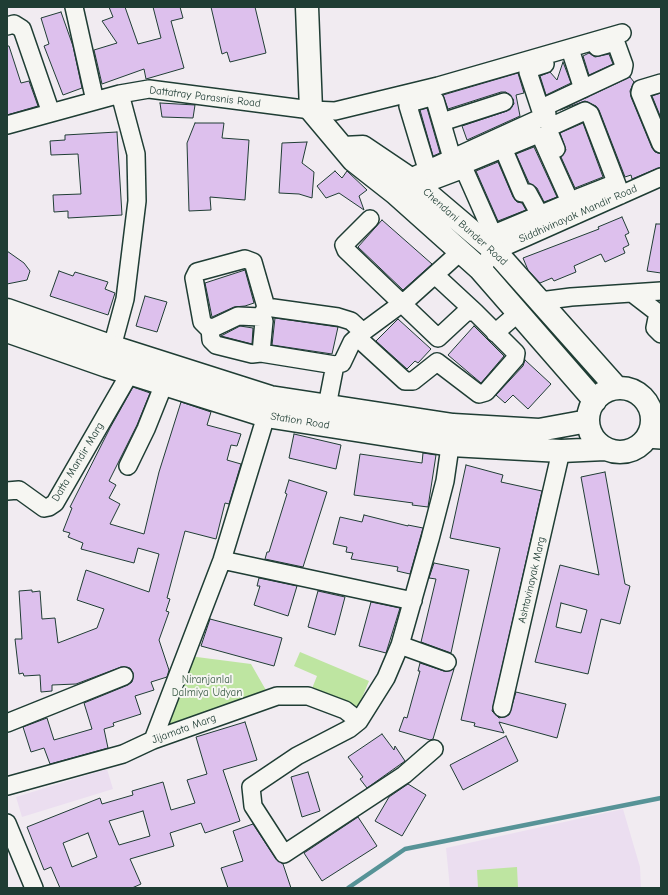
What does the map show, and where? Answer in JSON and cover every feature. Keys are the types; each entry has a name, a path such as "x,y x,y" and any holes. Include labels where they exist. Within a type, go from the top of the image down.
{"main road":[{"path":"307,7 311,110"},
{"name":"Chendani Bunder Road","path":"311,110 343,148 363,147 495,252 617,388"},
{"name":"Chendani Bunder Road","path":"410,185 460,252 480,269 518,313 591,411"},
{"name":"Station Road","path":"7,310 110,357 130,373 266,416 452,435 539,440 562,451 605,449"},
{"name":"Station Road","path":"7,331 270,397 327,406 452,435"},
{"path":"617,388 632,390 645,399 656,413 652,426 654,439 628,451 616,452 605,449 593,437 591,411 605,392 617,388"},
{"name":"Station Road","path":"539,440 591,411"}],"street":[{"path":"74,7 95,101"},
{"path":"7,26 14,24 22,29 51,113"},
{"path":"543,117 528,72 529,69 622,33"},
{"path":"577,207 533,218 496,233 491,230 458,163 435,100 430,97 409,103 408,106 410,185 458,163 547,115 546,106 623,70 624,65 616,43 592,45"},
{"path":"571,52 584,89"},
{"name":"Dattatray Parasnis Road","path":"7,125 120,94 149,89 311,110 335,111 571,52"},
{"path":"438,86 441,92 511,70"},
{"path":"661,83 641,89 640,93 661,144"},
{"path":"110,357 124,299 137,201 136,154 120,94"},
{"path":"442,122 504,102"},
{"path":"577,207 549,132 550,127 585,111 590,114 619,189"},
{"path":"458,163 466,164 536,135 541,137 577,207"},
{"path":"504,148 522,193 519,200 533,218"},
{"name":"Siddhivinayak Mandir Road","path":"495,252 577,207 619,189 661,177"},
{"path":"370,219 344,245 346,250 438,338"},
{"path":"210,328 210,340 216,346 252,354 261,353 335,365 342,363 352,342 401,302 409,298 460,252"},
{"path":"480,269 495,252"},
{"path":"210,328 202,322 194,278 197,272 245,259 253,262 264,321 261,353"},
{"path":"435,275 516,353 515,359 486,392 480,394 437,362"},
{"path":"540,301 571,297 661,291"},
{"path":"632,293 660,313 655,328 661,334"},
{"path":"210,328 238,316 263,312 338,317 352,321 360,335 405,381 413,381 437,362 438,338 466,312 475,312"},
{"path":"495,333 518,313"},
{"path":"327,406 335,365"},
{"name":"Datta Mandir Marg","path":"7,492 19,490 44,508 55,503 130,373"},
{"path":"128,466 146,429 164,384"},
{"path":"153,740 222,560 266,416"},
{"path":"434,749 404,775 284,854 253,806 250,788 297,756 349,729 359,721 386,678 400,645 413,601 445,481 452,435"},
{"name":"Ashtavinayak Marg","path":"502,708 562,451"},
{"path":"222,560 413,601"},
{"path":"400,645 447,662"},
{"path":"7,723 124,676"},
{"name":"Jijamata Marg","path":"7,786 123,754 153,740 277,696 308,696 345,710 359,721"},
{"path":"7,823 34,888"}],"shaded area":[{"path":"107,769 113,789 22,817 16,797"},
{"path":"623,809 640,867 641,888 450,888 446,848"}],"green space":[{"path":"300,652 369,681 357,710 311,691 317,676 294,666"},
{"name":"Niranjanlal Dalmiya Udyan","path":"189,656 251,664 267,692 157,735"},
{"path":"517,867 518,888 478,888 477,870"}],"building":[{"path":"109,7 125,7 138,44 161,38 153,7 180,7 183,18 171,21 184,68 146,79 144,69 102,84 94,50 117,43 102,21 113,17"},
{"path":"211,7 255,7 266,53 230,62 227,52 222,54"},
{"path":"61,12 73,46 82,88 63,95 44,46 49,44 41,18"},
{"path":"7,46 9,46 21,83 29,81 38,106 7,115"},
{"path":"589,53 595,57 609,54 613,64 589,75 583,56"},
{"path":"563,62 571,83 546,95 540,76 550,72 557,80"},
{"path":"518,73 524,93 516,95 520,116 467,140 462,126 507,111 514,104 513,99 506,92 501,92 448,109 443,95"},
{"path":"630,77 634,82 630,91 631,97 652,148 655,152 661,154 661,167 632,179 631,175 625,177 599,110 596,106 585,101 560,110"},
{"path":"661,93 661,118 652,96"},
{"path":"160,103 195,105 193,118 162,117"},
{"path":"427,108 440,153 433,156 420,110"},
{"path":"195,123 224,123 222,138 249,140 245,200 210,197 211,210 189,211 187,143"},
{"path":"583,123 603,177 575,188 561,157 566,150 560,133"},
{"path":"117,132 122,215 68,218 68,211 54,212 53,195 81,194 78,154 51,155 50,141 65,140 65,135"},
{"path":"307,142 302,163 314,172 312,198 299,194 279,193 282,143"},
{"path":"534,147 557,197 544,202 537,188 529,183 516,154"},
{"path":"498,162 513,197 517,202 522,203 526,210 498,221 476,171"},
{"path":"335,171 342,178 347,171 367,190 359,196 364,210 339,193 326,198 317,186"},
{"path":"622,217 629,233 625,235 629,245 623,248 625,253 605,262 601,254 574,266 576,272 554,281 552,278 540,283 528,270 523,258 599,229 598,227"},
{"path":"382,220 432,264 403,290 358,247"},
{"path":"656,224 661,224 661,273 647,271"},
{"path":"7,251 24,263 30,271 27,280 7,284"},
{"path":"245,270 254,303 234,307 212,317 205,283"},
{"path":"59,271 73,276 75,272 108,282 105,289 115,293 108,315 50,296"},
{"path":"145,296 167,302 157,332 136,326"},
{"path":"275,318 338,327 332,354 272,345"},
{"path":"398,319 431,349 418,363 415,361 407,369 376,341"},
{"path":"240,326 253,328 252,344 221,336"},
{"path":"474,326 504,356 481,383 448,355"},
{"path":"525,360 551,384 528,409 513,395 505,403 496,395 523,366"},
{"path":"133,387 150,393 137,425 109,481 116,485 109,498 120,504 110,524 144,534 159,472 181,402 211,412 207,425 241,434 237,446 231,445 227,460 241,464 229,504 225,503 216,539 185,531 167,598 170,599 166,611 169,612 159,640 169,670 167,677 151,682 154,690 135,696 141,714 113,723 114,726 104,729 108,748 50,764 44,748 31,752 23,727 47,718 54,740 92,729 84,703 128,685 132,682 133,673 130,668 121,667 76,684 52,685 52,691 41,692 40,675 24,676 23,673 19,674 15,639 22,639 19,591 40,591 42,619 55,618 58,643 97,628 104,609 77,600 86,570 149,592 159,554 138,548 134,563 81,549 83,543 68,537 70,533 63,531 72,508 70,507 110,428"},
{"path":"294,434 341,445 336,469 289,458"},
{"path":"423,453 436,455 428,507 412,505 413,503 354,495 360,454 422,463"},
{"path":"466,465 503,475 501,482 542,491 492,711 499,718 509,715 516,692 566,704 557,738 499,722 504,733 474,726 475,723 461,720 500,548 450,538"},
{"path":"605,472 625,584 630,586 620,624 601,619 588,674 535,662 560,565 599,575 581,477","holes":["561,603 587,610 581,633 556,627"]},
{"path":"289,480 327,492 303,567 265,559 267,552 269,552 287,494 285,493"},
{"path":"364,515 408,526 423,528 410,574 397,571 398,567 351,559 353,553 346,552 347,547 333,544 340,517 362,522"},
{"path":"434,563 469,570 451,653 421,642 436,579 429,578"},
{"path":"259,578 297,586 288,616 254,605 260,586 257,586"},
{"path":"318,591 345,597 335,635 308,627"},
{"path":"371,602 400,608 386,653 359,646"},
{"path":"210,619 282,638 274,666 201,646"},
{"path":"420,663 444,671 454,669 433,739 430,740 399,731 404,717 407,718 420,671 418,671"},
{"path":"245,722 257,760 223,770 240,821 205,833 201,823 170,833 174,846 130,859 141,884 132,888 60,888 51,867 44,870 27,827 100,798 102,804 133,795 132,791 163,782 171,810 195,803 187,780 207,774 196,737","holes":["143,811 150,836 119,845 109,821","88,833 97,857 72,867 63,843"]},
{"path":"382,734 394,750 395,746 405,761 367,788 360,779 363,777 348,757"},
{"path":"506,736 518,761 463,790 450,765"},
{"path":"308,772 320,811 302,817 291,777"},
{"path":"408,784 426,795 402,836 375,821 389,797"},
{"path":"358,817 377,846 322,881 304,853"},
{"path":"253,824 276,859 283,864 291,888 228,888 221,868 243,861 233,831"}],"waterway":[{"path":"348,888 405,849 661,798"}]}
